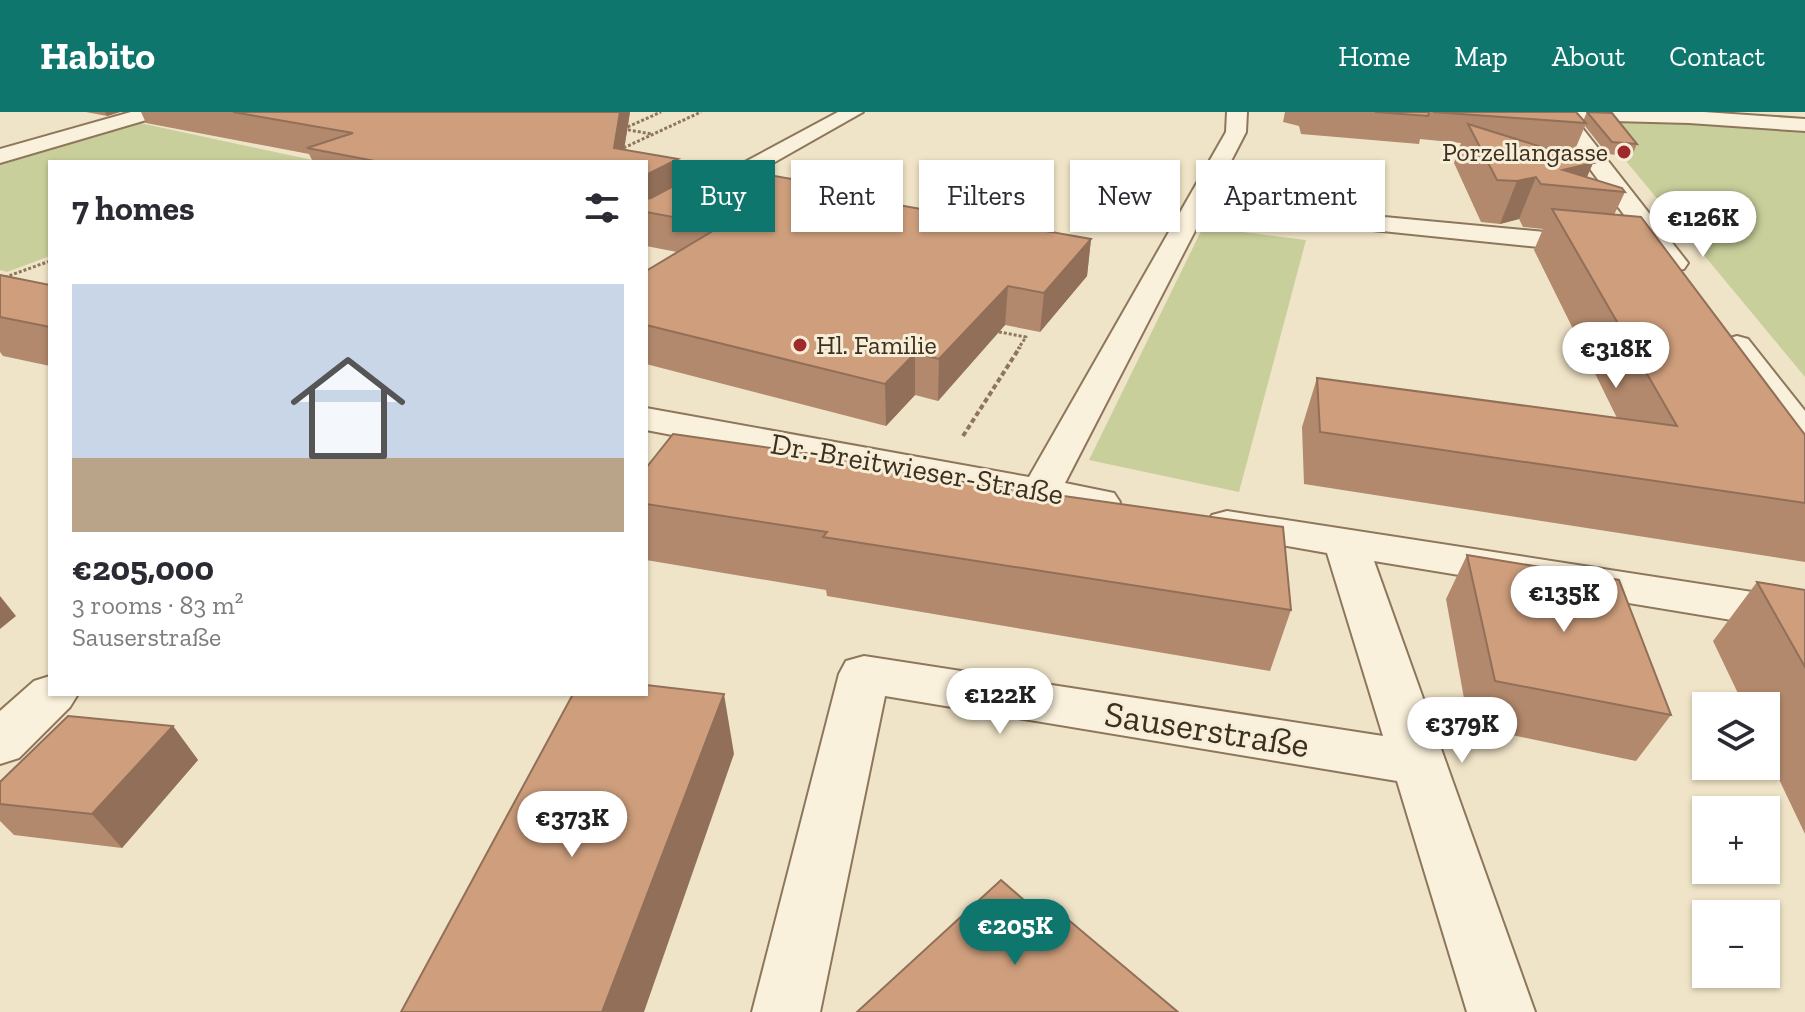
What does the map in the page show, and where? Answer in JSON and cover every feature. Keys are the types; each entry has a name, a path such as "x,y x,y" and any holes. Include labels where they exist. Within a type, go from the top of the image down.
{"street":[{"path":"0,156 153,112"},
{"path":"648,224 853,112"},
{"path":"1040,493 1236,132 1237,112"},
{"path":"1495,112 1689,117 1805,125"},
{"path":"1560,113 1660,264"},
{"path":"1385,226 1620,256 1660,264 1687,280"},
{"path":"1503,259 1620,256"},
{"path":"1723,328 1805,435"},
{"name":"Dr.-Breitwieser-Straße","path":"648,419 1132,508"},
{"path":"1193,518 1805,616"},
{"path":"1346,544 1501,1012"},
{"name":"Sauserstraße","path":"786,1012 864,674 1419,763"},
{"path":"0,743 50,696"}],"path":[{"path":"653,134 623,129 661,112"},
{"path":"617,151 701,112"},
{"path":"0,279 48,262"},
{"path":"939,474 1026,337 984,329"}],"green space":[{"path":"140,123 312,160 48,160 48,257 7,272 0,270 0,165"},
{"path":"1620,123 1805,129 1805,377 1601,131"},
{"path":"1201,232 1243,232 1306,240 1239,492 1089,460"}],"building":[{"path":"233,112 620,112 614,148 678,159 648,174 648,160 370,160 307,148 353,133"},
{"path":"1375,112 1429,112 1428,116"},
{"path":"1433,112 1576,112 1586,123"},
{"path":"1587,112 1612,113 1637,144 1612,142"},
{"path":"1468,124 1593,163 1563,170 1622,188 1625,192 1541,184 1536,177 1517,181 1497,180"},
{"path":"775,176 791,179 791,232 903,232 903,206 919,209 919,232 1051,232 1091,239 1044,293 1008,286 939,359 915,353 885,384 648,325 648,270 711,232 775,232"},
{"path":"672,187 672,217 648,212 648,199"},
{"path":"1552,209 1641,217 1805,435 1805,503 1320,432 1317,378 1677,426"},
{"path":"0,275 48,285 48,327 0,317"},
{"path":"673,434 862,461 859,467 1283,527 1291,610 823,537 827,532 648,504 648,465"},
{"path":"1467,555 1619,580 1671,715 1495,681"},
{"path":"1757,582 1805,590 1805,667"},
{"path":"648,685 724,694 602,1012 401,1012 572,696 648,696"},
{"path":"68,716 173,726 92,814 0,804 0,782"},
{"path":"1001,880 1042,916 1052,906 1178,1012 857,1012"}],"place":[{"name":"Porzellangasse","path":"1624,152"},
{"name":"Hl. Familie","path":"800,345"}]}
